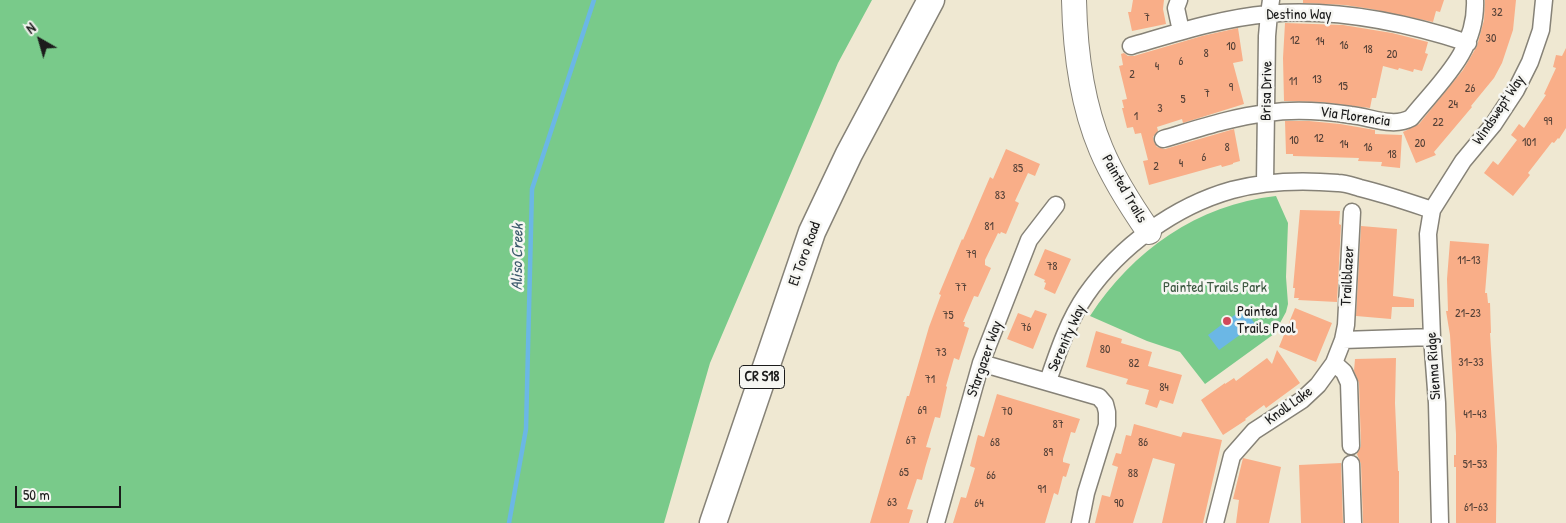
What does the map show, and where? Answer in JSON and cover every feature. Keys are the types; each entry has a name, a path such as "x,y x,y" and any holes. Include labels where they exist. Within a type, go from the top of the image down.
{"main road":[{"name":"El Toro Road","path":"713,523 812,232 849,154 931,0"}],"street":[{"name":"Painted Trails","path":"1074,0 1075,42 1087,102 1101,149 1119,185 1149,232 1176,214 1201,202 1232,190 1265,183 1339,183 1390,195 1432,210"},
{"path":"1179,0 1176,8 1181,32"},
{"name":"Via Florencia","path":"1163,139 1210,125 1267,113 1318,112 1351,115 1396,123 1403,122 1411,118 1457,62 1468,43 1474,22 1475,0"},
{"name":"Windswept Way","path":"1432,210 1463,161 1493,125 1516,90 1530,62 1541,30 1544,0"},
{"name":"Destino Way","path":"1130,46 1270,7 1356,16 1394,23 1468,43"},
{"name":"Brisa Drive","path":"1265,183 1270,7"},
{"name":"Stargazer Way","path":"936,523 981,363 1029,240 1056,205"},
{"name":"Sienna Ridge","path":"1432,210 1428,234 1437,403 1440,523"},
{"name":"Trailblazer","path":"1343,340 1346,325 1352,212"},
{"name":"Serenity Way","path":"1048,381 1064,336 1086,295 1113,262 1149,232"},
{"path":"1343,340 1432,337"},
{"name":"Knoll Lake","path":"1216,523 1232,456 1254,431 1302,400 1318,384 1334,363 1343,340"},
{"path":"981,363 1099,397 1105,404 1107,425 1086,493 1080,523"},
{"path":"1334,363 1344,372 1349,383 1351,446"},
{"path":"1351,464 1353,523"}],"green space":[{"path":"0,0 872,0 838,63 710,363 664,523 0,523"},
{"name":"Painted Trails Park","path":"1276,196 1288,223 1286,277 1288,304 1286,312 1274,334 1205,384 1180,352 1147,341 1090,316 1107,292 1126,271 1147,251 1170,235 1220,209 1247,201"}],"water":[{"name":"Painted Trails Pool","path":"1244,308 1255,324 1219,350 1208,335"}],"building":[{"path":"1133,0 1164,0 1163,9 1166,24 1132,31 1128,12 1131,12"},
{"path":"1303,0 1444,0 1440,12 1436,11 1433,22 1345,5 1303,3"},
{"path":"1485,0 1516,0 1513,30 1502,63 1494,78 1472,107 1434,152 1436,155 1416,163 1403,132 1419,124 1463,70 1477,46 1484,20"},
{"path":"1285,23 1343,25 1392,33 1428,42 1425,53 1428,54 1422,71 1414,69 1413,72 1383,66 1376,98 1372,98 1370,108 1320,102 1284,101 1283,58"},
{"path":"1238,28 1243,61 1233,63 1244,104 1183,123 1182,119 1157,127 1158,131 1153,137 1157,147 1165,149 1234,129 1240,161 1149,185 1143,161 1148,160 1141,133 1135,134 1133,127 1127,128 1122,108 1124,108 1122,100 1127,99 1119,66 1123,65 1121,54 1134,56 1202,36"},
{"path":"1566,48 1566,128 1559,139 1554,143 1552,142 1513,196 1484,173 1493,161 1498,165 1517,140 1511,135 1519,124 1524,128 1546,95 1544,94 1556,68 1553,67 1556,55 1562,56"},
{"path":"1285,121 1340,124 1375,130 1375,134 1402,135 1400,168 1381,166 1382,162 1358,161 1359,158 1293,156 1293,154 1286,154"},
{"path":"1006,149 1040,164 1035,176 1028,173 1015,201 1019,203 1006,234 998,233 985,260 985,265 991,268 978,297 974,296 963,322 965,322 964,326 969,328 959,360 954,358 940,418 935,417 926,447 931,448 922,480 917,479 907,509 913,510 909,523 870,523 907,396 909,396 929,327 941,295 939,294 990,177 993,179"},
{"path":"1300,210 1340,211 1337,302 1298,300 1299,298 1294,298 1295,288 1293,288"},
{"path":"1361,226 1397,229 1393,296 1414,299 1414,307 1392,307 1391,319 1356,316"},
{"path":"1450,241 1489,244 1485,293 1487,293 1488,303 1490,303 1497,446 1496,523 1456,523 1456,467 1454,467 1454,455 1456,455 1456,434 1450,335 1446,311 1448,311 1447,279"},
{"path":"1045,249 1071,259 1055,294 1044,289 1045,280 1034,275"},
{"path":"1295,308 1332,323 1316,362 1279,347"},
{"path":"1035,310 1047,314 1033,349 1007,339 1018,313 1031,318"},
{"path":"1096,331 1122,339 1121,343 1152,352 1148,366 1182,375 1173,404 1160,400 1157,408 1145,404 1149,390 1126,384 1128,379 1086,367"},
{"path":"1277,350 1300,383 1266,408 1264,405 1223,435 1201,400 1234,378 1236,381 1267,358 1272,364"},
{"path":"1396,358 1395,403 1399,471 1399,523 1363,523 1361,464 1357,454 1361,446 1359,383 1354,371 1355,359"},
{"path":"997,394 1080,419 1075,433 1071,432 1063,459 1063,462 1070,464 1066,477 1063,476 1058,495 1054,493 1045,523 953,523 961,497 966,498 975,468 970,466 978,435 984,437"},
{"path":"1134,424 1181,437 1183,432 1222,440 1203,523 1162,523 1175,464 1153,458 1133,523 1095,523 1102,495 1110,497 1118,467 1112,465 1116,453 1121,454 1126,435 1131,436"},
{"path":"1243,458 1281,467 1269,523 1236,523 1239,500 1233,499"},
{"path":"1341,463 1343,523 1301,523 1299,465"}],"waterway":[{"name":"Aliso Creek","path":"509,523 526,429 532,189 594,0"}],"place":[{"name":"Painted Trails Pool","path":"1227,321"}]}
